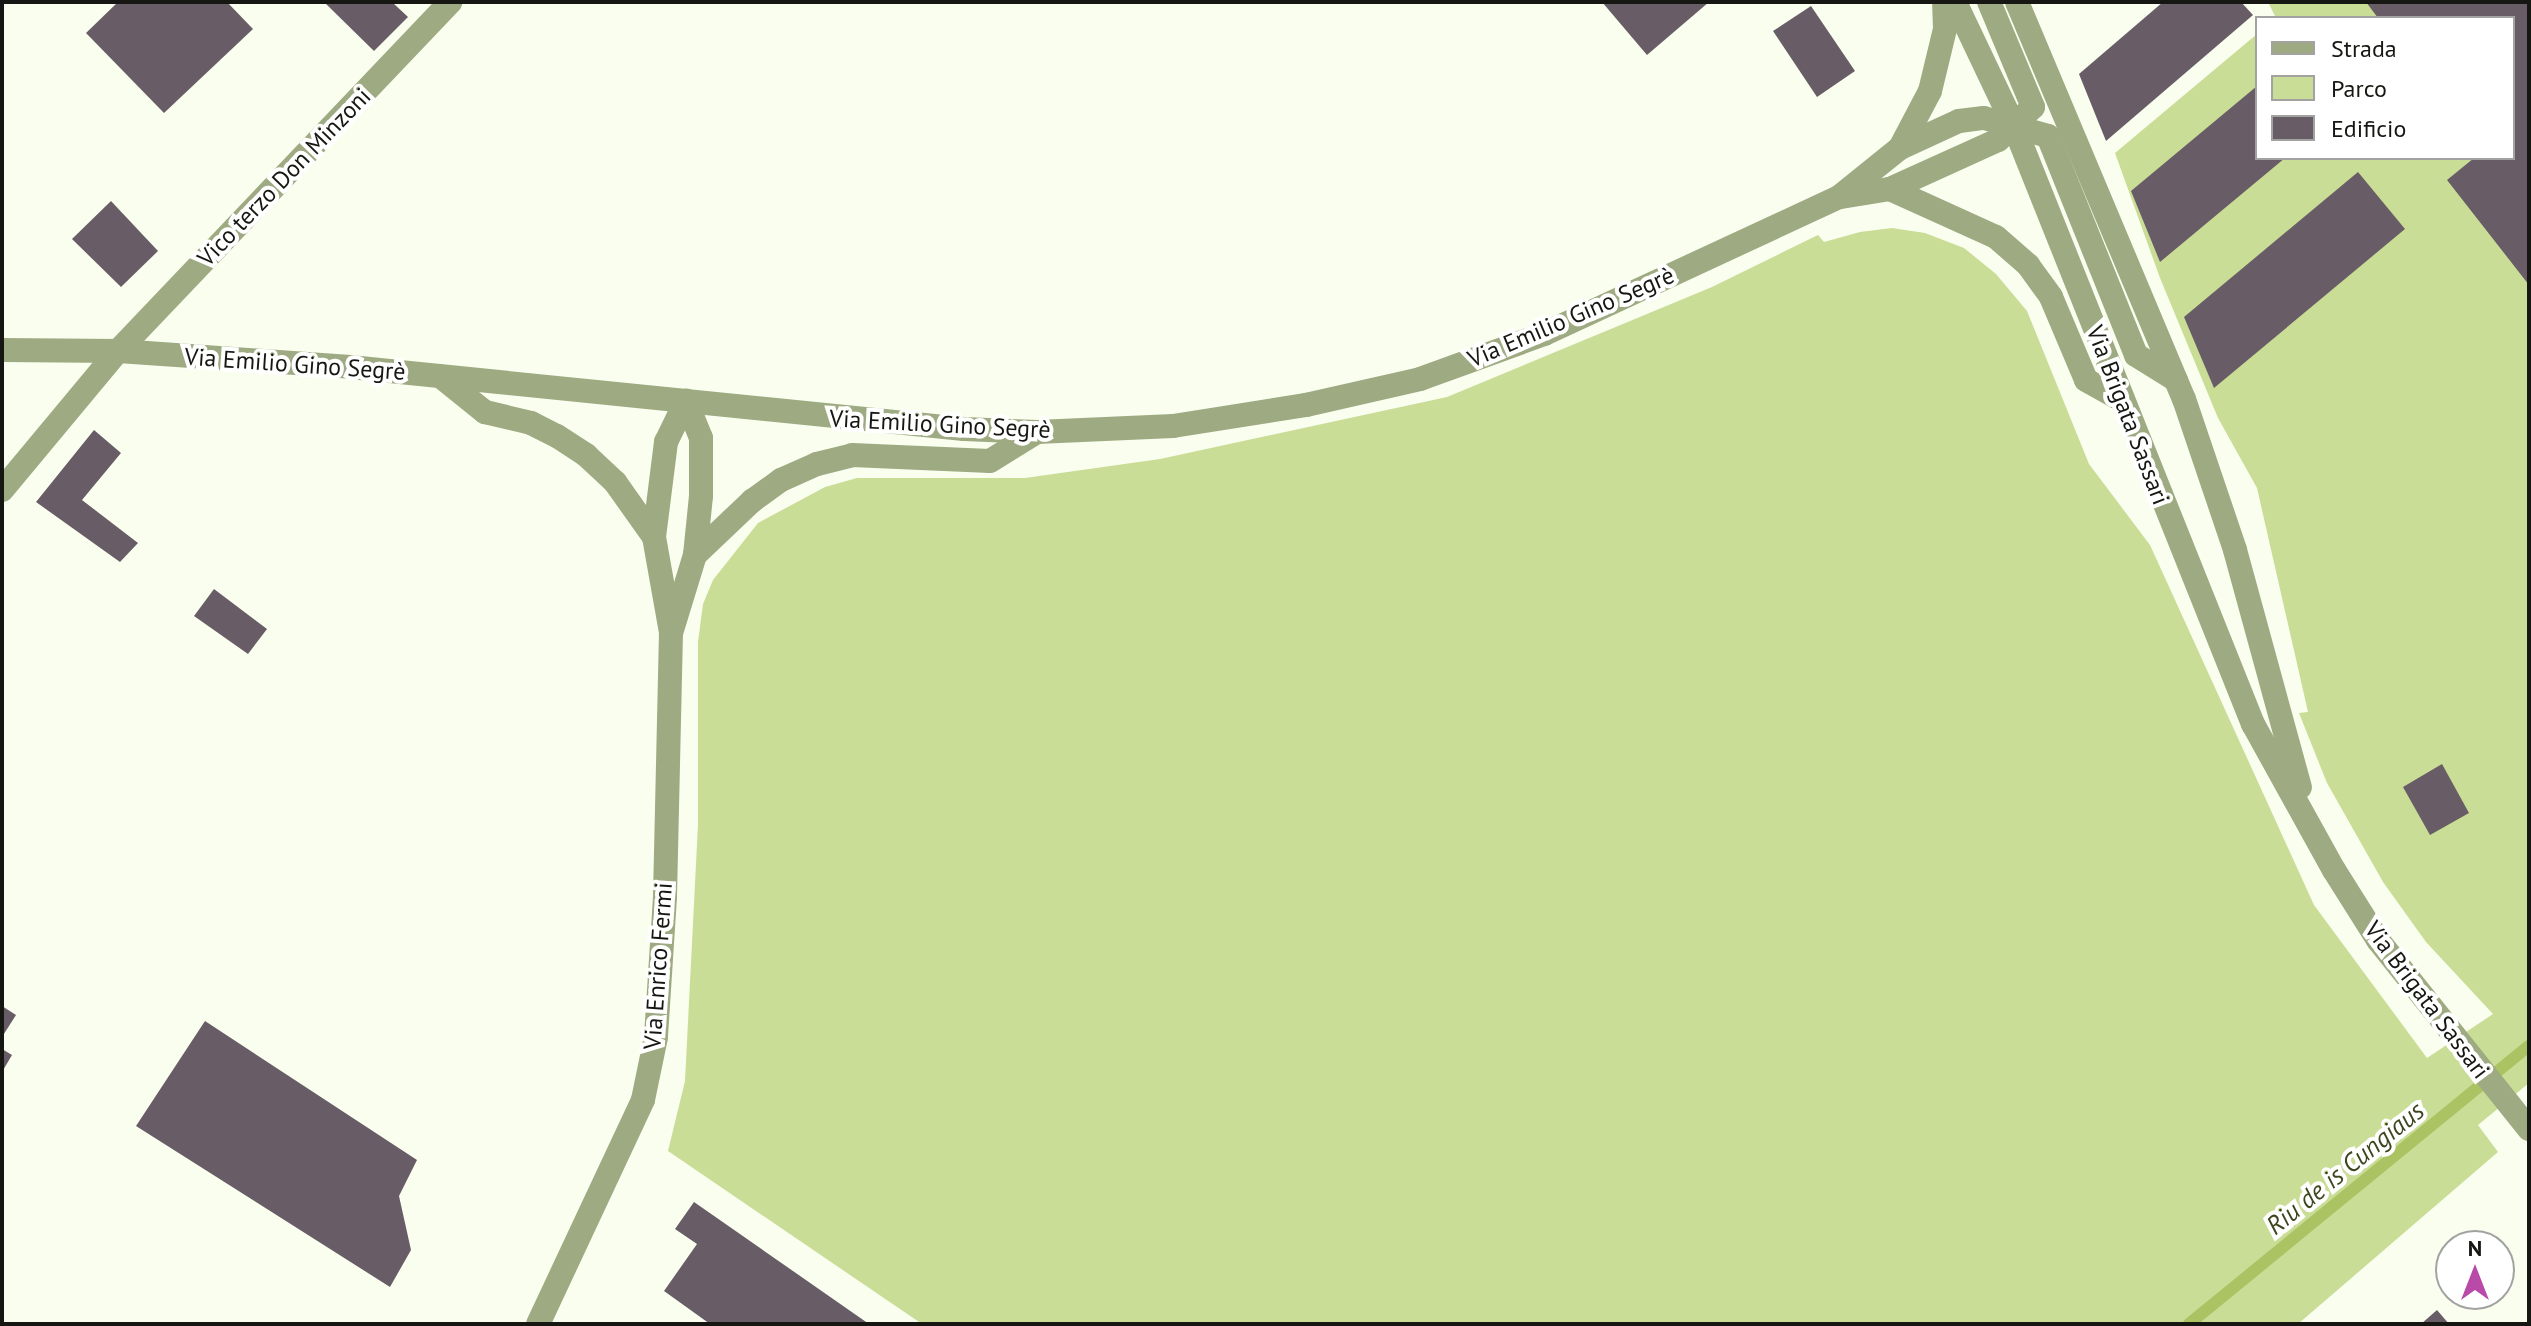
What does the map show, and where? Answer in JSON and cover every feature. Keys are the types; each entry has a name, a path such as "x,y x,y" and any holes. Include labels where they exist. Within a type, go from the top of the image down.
{"street":[{"name":"Vico terzo Don Minzoni","path":"2,490 118,351 450,2"},
{"path":"1900,148 1930,91 1945,29 1944,2"},
{"name":"Via Brigata Sassari","path":"1955,2 2014,126 2253,724 2334,870 2378,940 2529,1129"},
{"path":"1839,197 1890,189 1998,140 2033,107 1989,2"},
{"name":"Via Brigata Sassari","path":"2017,2 2176,380 2235,550 2310,824"},
{"path":"1839,197 1900,148 1959,121 1984,118 2014,126"},
{"name":"Via Brigata Sassari","path":"2014,126 2048,136 2136,355 2176,380"},
{"path":"1890,189 1996,237 2028,265 2051,297 2086,380 2122,400"},
{"name":"Via Emilio Gino Segrè","path":"2,350 118,351 440,376 863,421 1037,432 1173,426 1306,405 1420,379 1544,334 1839,197"},
{"path":"440,376 485,412 531,423 586,455 615,482 654,537"},
{"path":"671,632 654,537 666,442 686,401"},
{"path":"671,632 695,555 703,462 701,438 686,401"},
{"path":"695,555 752,501 781,480 817,464 852,455 990,461 1037,432"},
{"name":"Via Enrico Fermi","path":"538,1324 643,1100 656,1037 665,897 671,632"}],"green space":[{"path":"2268,2 2529,2 2529,1083 2478,1125 2498,1152 2298,1324 922,1324 668,1151 685,1081 698,824 698,642 703,604 713,580 758,523 825,487 857,478 1025,478 1160,459 1447,397 1712,287 1818,235 1824,242 1860,232 1892,228 1925,233 1964,248 1996,274 2027,311 2089,464 2150,545 2314,905 2427,1058 2493,1014 2426,942 2383,882 2327,783 2299,713 2308,712 2257,488 2218,418 2160,278 2115,153 2255,36 2255,160 2515,160 2515,16 2275,16"}],"building":[{"path":"118,2 227,2 253,29 164,113 86,33"},
{"path":"324,2 392,2 408,17 374,51"},
{"path":"1602,2 1709,2 1647,55"},
{"path":"2163,2 2241,2 2253,15 2106,141 2079,74"},
{"path":"2366,2 2529,2 2529,285 2447,180 2472,160 2515,160 2515,16 2376,16"},
{"path":"1811,6 1855,71 1817,97 1773,31"},
{"path":"2255,88 2255,160 2283,160 2160,262 2131,191"},
{"path":"2358,172 2405,229 2214,388 2184,317"},
{"path":"111,201 158,251 121,287 72,239"},
{"path":"94,430 121,453 82,500 138,543 120,562 36,502"},
{"path":"214,589 267,629 248,654 194,616"},
{"path":"2442,764 2469,813 2430,835 2403,787"},
{"path":"2,1006 16,1015 2,1037"},
{"path":"205,1021 417,1160 399,1196 411,1250 390,1287 136,1126"},
{"path":"2,1049 12,1055 2,1072"},
{"path":"694,1202 869,1324 710,1324 664,1291 697,1244 675,1229"},
{"path":"2437,1310 2449,1324 2421,1324"}],"waterway":[{"name":"Riu de is Cungiaus","path":"2189,1324 2529,1046"}]}
